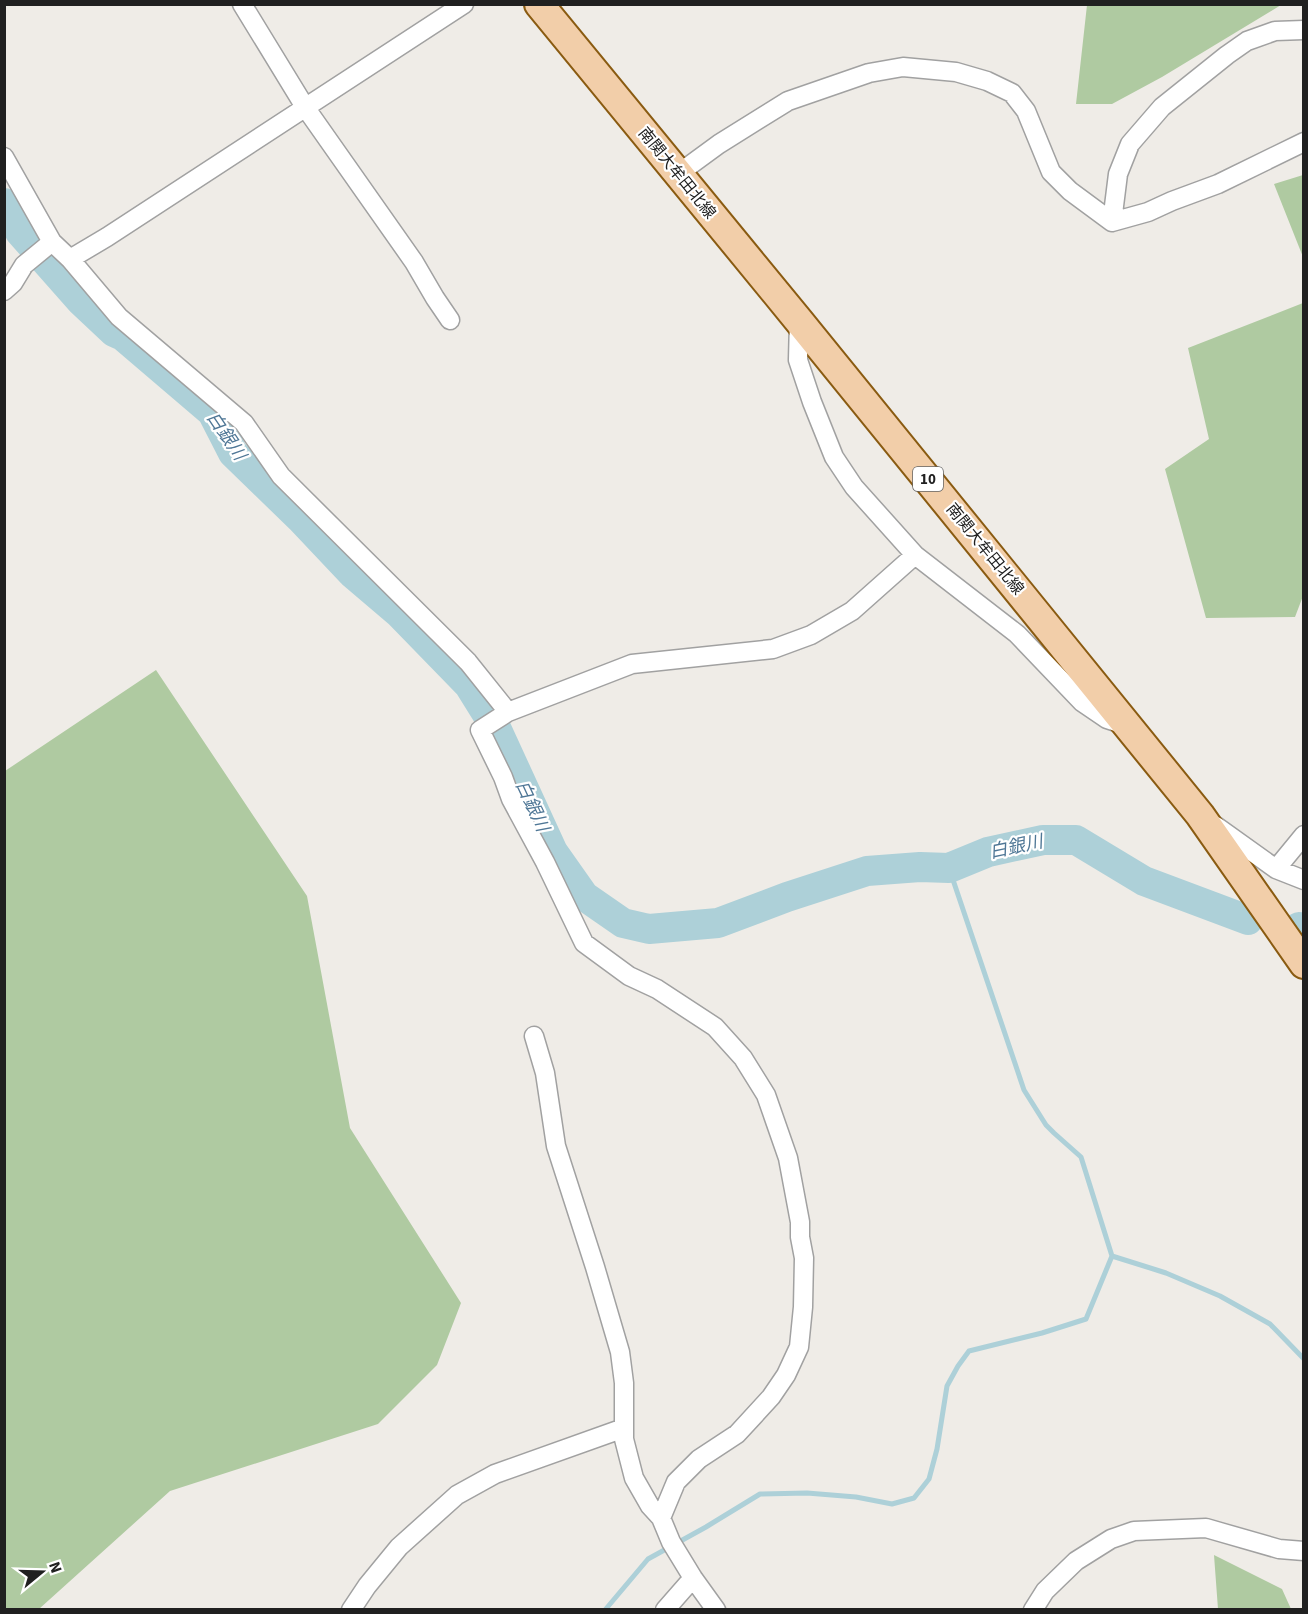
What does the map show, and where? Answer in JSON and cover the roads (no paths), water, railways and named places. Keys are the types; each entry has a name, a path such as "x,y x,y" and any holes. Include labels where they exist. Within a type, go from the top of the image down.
{"main road":[{"name":"南関大牟田北線","path":"539,4 1200,815 1304,964"}],"street":[{"path":"242,4 305,107 414,262 450,320"},
{"path":"69,259 107,237 464,4"},
{"path":"1112,222 1118,174 1130,144 1162,107 1246,41 1275,31 1304,30"},
{"path":"678,174 719,144 788,100 869,73 903,67 956,72 987,81 1012,93 1026,111 1051,172 1070,191 1112,222"},
{"path":"1112,222 1148,212 1218,184 1304,142"},
{"path":"4,157 52,242 119,317 244,423 281,476 468,662 503,714"},
{"path":"4,291 14,283 24,265 52,242"},
{"path":"799,321 798,360 834,456 854,487 915,555 1017,634 1082,702 1107,719 1129,726"},
{"path":"661,1518 676,1482 699,1459 737,1434 758,1412 786,1376 799,1347 804,1258 788,1158 766,1095 743,1058 715,1027 657,989 630,976 584,943 545,862 511,799 480,730 503,714 632,664 773,649 811,635 852,611 915,555"},
{"path":"1200,815 1276,869 1304,879"},
{"path":"1276,869 1304,835"},
{"path":"534,1036 545,1073 556,1146 596,1267 620,1352 624,1383 624,1439 634,1478 650,1506 661,1518 671,1542 693,1578 716,1610"},
{"path":"351,1610 367,1586 399,1547 457,1495 495,1474 624,1428"},
{"path":"1033,1610 1045,1591 1077,1561 1111,1539 1134,1531 1206,1528 1280,1549 1304,1551"},
{"path":"665,1610 693,1578"}],"waterway":[{"name":"白銀川","path":"4,203 20,232 81,301 114,332 123,336 212,412 233,453 301,519 352,573 399,613 469,685 497,730 553,852 584,896 623,923 649,929 718,923 787,897 867,871 920,867 949,868 988,852 1043,840 1076,840 1144,881 1248,920"},
{"path":"605,1610 648,1559 760,1494 807,1493 856,1497 892,1504 914,1498 929,1479 937,1449 947,1386 969,1351 1042,1333 1086,1319 1112,1256 1081,1157 1046,1125 1024,1090 949,868"},
{"name":"白銀川","path":"1299,927 1304,928"},
{"path":"1112,1256 1166,1273 1220,1296 1270,1324 1304,1359"}]}
